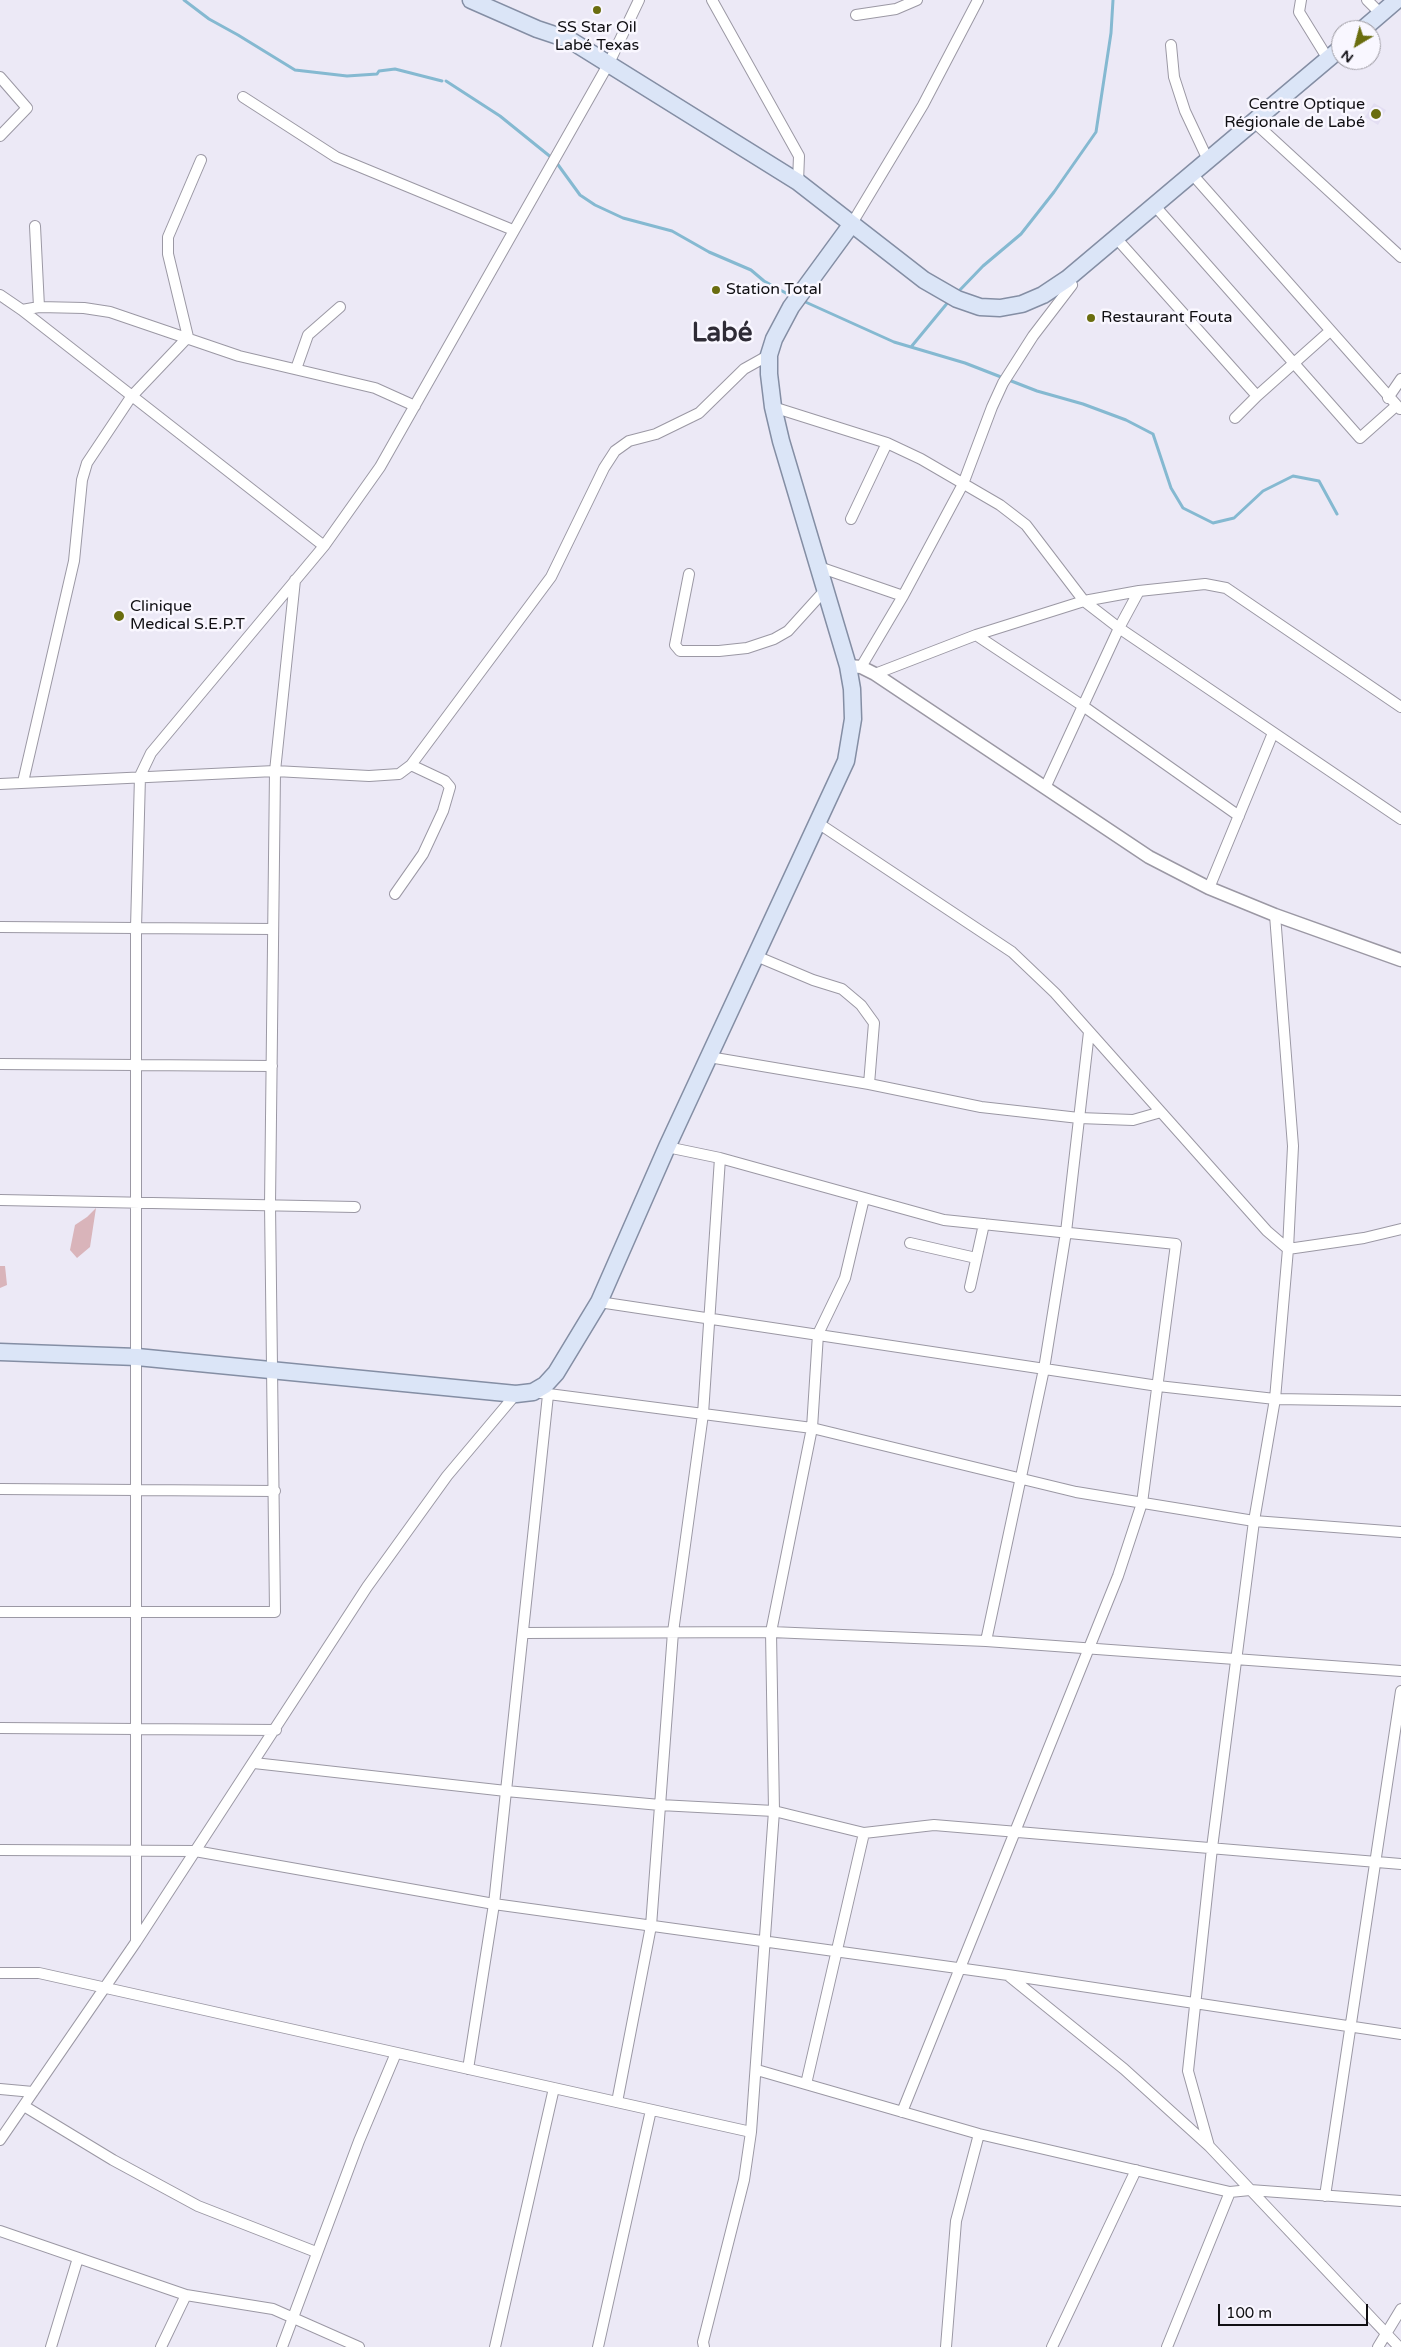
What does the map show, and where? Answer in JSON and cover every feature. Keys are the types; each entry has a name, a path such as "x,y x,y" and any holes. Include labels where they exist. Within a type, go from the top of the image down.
{"main road":[{"path":"471,0 537,29 570,40 609,63 798,182 924,280 953,297 980,307 1000,308 1022,304 1043,295 1067,279 1117,239 1331,56"},
{"path":"1374,20 1397,0"},
{"path":"0,1352 137,1357 516,1394 541,1394 599,1302 667,1147 846,761 853,719 852,689 855,666 826,589 781,441 773,408 768,374 769,355 774,339 791,307 851,225"}],"street":[{"path":"136,1942 138,1490 136,928 140,776 151,753 324,546 380,467 609,63 639,0"},
{"path":"712,0 799,156 798,182"},
{"path":"856,15 896,9 917,0"},
{"path":"851,225 924,105 978,0"},
{"path":"1301,0 1299,12 1328,59"},
{"path":"1367,0 1381,14"},
{"path":"1171,44 1174,77 1185,111 1208,160"},
{"path":"0,77 27,108 0,136"},
{"path":"243,97 336,158 513,230"},
{"path":"1254,122 1401,258"},
{"path":"188,337 168,254 168,237 201,160"},
{"path":"1155,206 1360,438 1398,408 1192,174"},
{"path":"35,226 39,307"},
{"path":"1117,239 1257,396"},
{"path":"1067,279 1072,285 1054,307 1006,379 992,407 963,484 903,596 855,666 876,674 1149,857 1209,888 1275,915 1401,960"},
{"path":"0,295 22,310 324,546"},
{"path":"296,369 308,336 340,306"},
{"path":"22,310 39,307 84,308 110,312 240,356 375,388 416,406"},
{"path":"1235,418 1330,331"},
{"path":"23,782 74,561 82,480 87,463 131,397 188,337"},
{"path":"0,784 275,771 369,776 399,774 411,765 551,577 604,468 615,451 629,441 656,434 699,413 744,369 769,355"},
{"path":"1388,398 1401,379"},
{"path":"773,408 887,443 921,459 1000,505 1026,525 1084,601 1119,628 1401,819"},
{"path":"851,518 887,443"},
{"path":"819,566 903,596"},
{"path":"689,574 676,645 680,651 720,651 747,648 774,639 788,631 826,589"},
{"path":"0,1612 275,1612 270,1204 275,771 295,580"},
{"path":"876,674 976,635 1084,601 1139,591 1205,584 1226,588 1401,707"},
{"path":"1045,788 1119,628 1139,591"},
{"path":"976,635 1083,706 1238,816"},
{"path":"1209,888 1274,733"},
{"path":"395,894 423,854 443,811 450,787 445,780 411,765"},
{"path":"818,822 1012,952 1055,993 1267,1231 1288,1249 1364,1238 1401,1229"},
{"path":"1209,2146 1188,2071 1194,2002 1254,1521 1275,1399 1288,1249 1293,1146 1275,915"},
{"path":"0,927 274,929"},
{"path":"756,956 812,980 842,989 866,1010 874,1023 869,1084"},
{"path":"986,1640 1022,1479 1044,1368 1066,1232 1089,1032"},
{"path":"709,1057 869,1084 981,1107 1079,1118 1133,1120 1161,1112"},
{"path":"0,1064 272,1066"},
{"path":"667,1147 720,1158 944,1220 1176,1244 1142,1503 1118,1576 902,2112"},
{"path":"617,2102 651,1926 673,1632 703,1414 720,1158"},
{"path":"704,2347 703,2342 744,2180 757,2070 774,1811 771,1632 812,1428 818,1334 845,1278 864,1198"},
{"path":"0,1200 355,1207"},
{"path":"970,1288 984,1224"},
{"path":"910,1243 976,1258"},
{"path":"599,1302 710,1317 1158,1386 1275,1399 1401,1401"},
{"path":"0,2140 106,1988 276,1730 367,1587 447,1476 516,1394"},
{"path":"468,2069 494,1904 523,1632 541,1394 812,1428 1076,1492 1254,1521 1401,1532"},
{"path":"0,1489 275,1491"},
{"path":"523,1632 771,1632 986,1640 1401,1671"},
{"path":"1325,2196 1401,1691"},
{"path":"0,1728 276,1730"},
{"path":"254,1763 506,1791 660,1805 774,1811 864,1833 934,1826 1401,1864"},
{"path":"806,2084 864,1833"},
{"path":"0,1850 195,1851 494,1904 960,1968 1401,2034"},
{"path":"0,1973 39,1973 751,2132"},
{"path":"1008,1975 1124,2069 1209,2146 1400,2347"},
{"path":"282,2347 359,2141 396,2053"},
{"path":"757,2070 979,2134 1230,2192 1250,2190 1401,2201"},
{"path":"495,2347 554,2088"},
{"path":"0,2089 33,2092"},
{"path":"24,2106 113,2160 198,2206 316,2252"},
{"path":"598,2347 651,2110"},
{"path":"946,2347 956,2221 979,2134"},
{"path":"1052,2347 1136,2170"},
{"path":"1168,2347 1230,2192"},
{"path":"0,2231 186,2295 272,2310 359,2347"},
{"path":"51,2347 78,2258"},
{"path":"161,2347 186,2295"},
{"path":"1378,2347 1401,2309"}],"shaded area":[{"name":"Centre Optique Régionale de Labé","path":"1374,103 1386,110 1378,125 1365,117"},
{"path":"96,1208 90,1247 77,1258 70,1250 75,1225"},
{"path":"0,1266 5,1266 7,1285 0,1288"}],"waterway":[{"path":"184,0 209,19 295,70 347,76 377,74 379,71 395,69 442,81"},
{"path":"957,293 983,266 1021,234 1054,192 1096,132 1111,33 1113,0"},
{"path":"446,81 500,116 552,158"},
{"path":"556,162 580,195 595,205 623,218 672,231 709,252 751,270 764,281 793,297"},
{"path":"801,300 894,342 965,363 1037,391 1083,404 1126,420 1153,434 1171,488 1183,508 1213,523 1234,518 1263,491 1293,476 1319,481 1337,514"},
{"path":"911,347 949,301"}],"place":[{"name":"SS Star Oil Labé Texas","path":"597,10"},
{"name":"Centre Optique Régionale de Labé","path":"1376,114"},
{"name":"Station Total","path":"716,290"},
{"name":"Restaurant Fouta","path":"1091,318"},
{"name":"Clinique Medical S.E.P.T","path":"119,616"}],"district":[{"name":"Labé","path":"722,334"}]}
